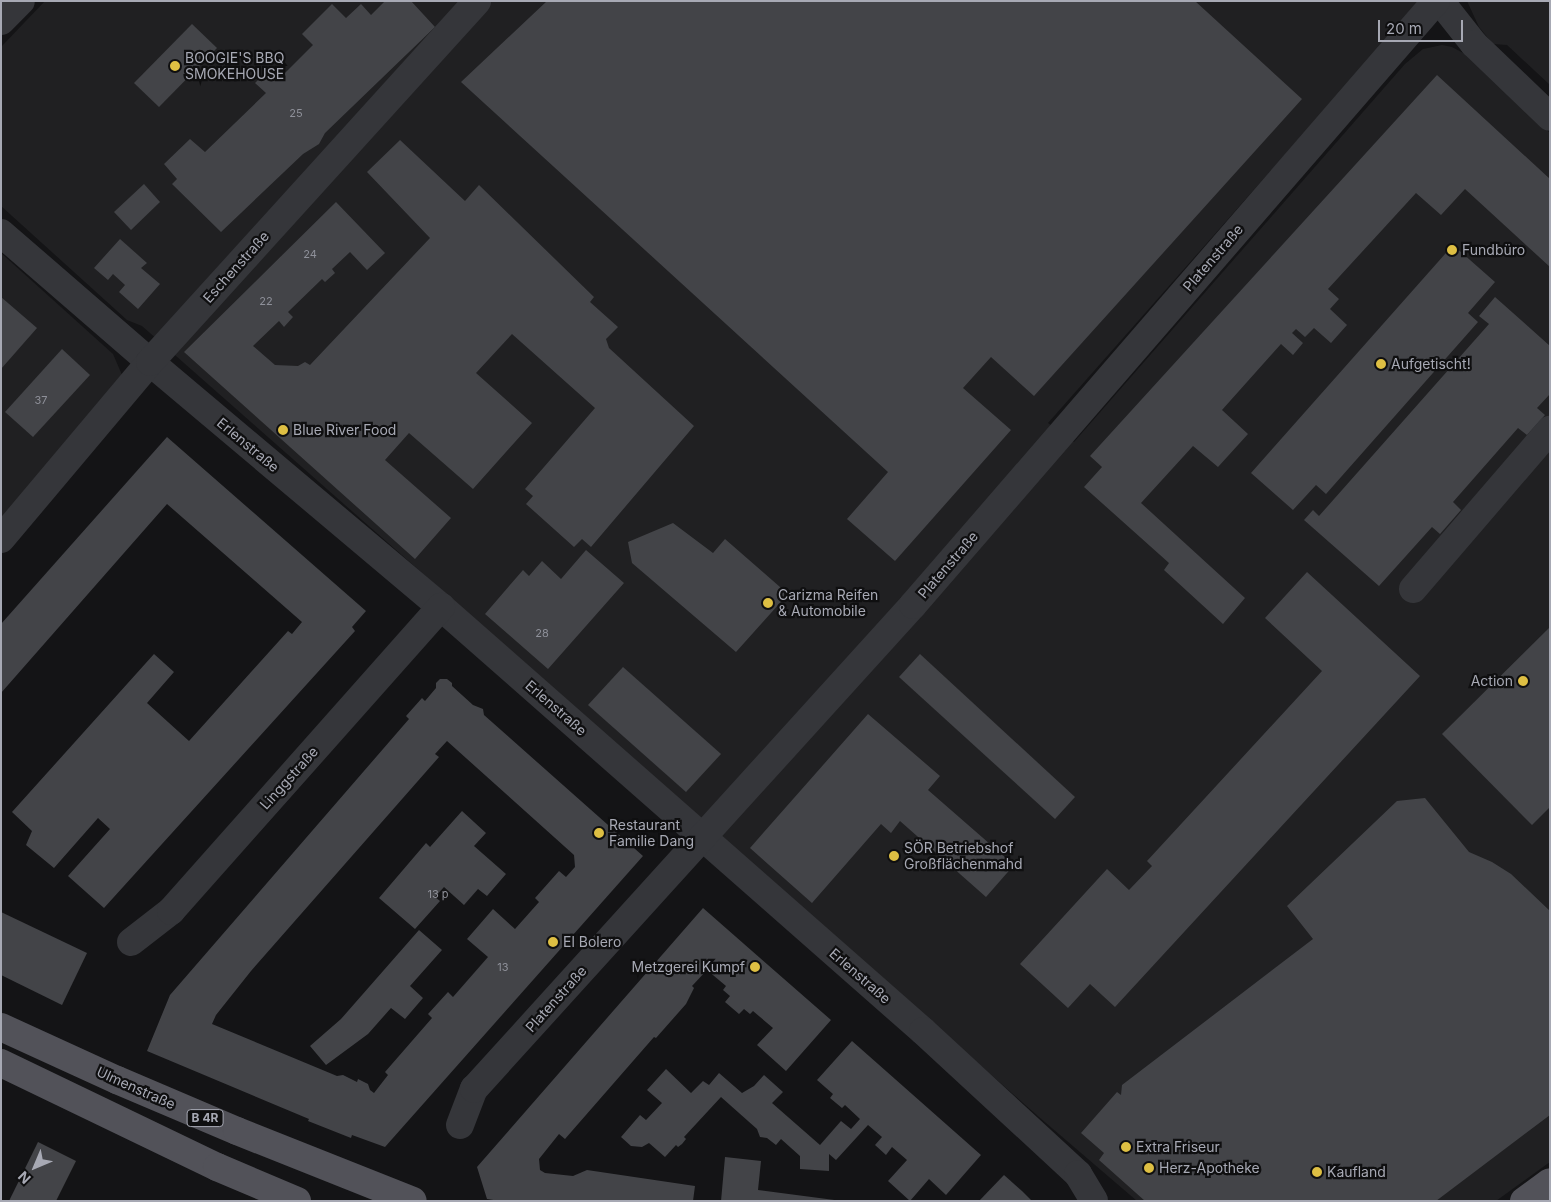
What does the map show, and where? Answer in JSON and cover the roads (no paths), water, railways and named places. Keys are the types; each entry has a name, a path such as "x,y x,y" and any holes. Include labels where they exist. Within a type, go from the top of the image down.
{"main road":[{"name":"Ulmenstraße","path":"1,1026 117,1080 237,1131 413,1201"},
{"path":"1,1063 217,1167 297,1201"},
{"path":"1524,1201 1550,1182"}],"street":[{"path":"1,21 21,1"},
{"name":"Eschenstraße","path":"1,539 150,362 477,1"},
{"name":"Platenstraße","path":"460,1125 474,1089 913,605 1436,1"},
{"path":"1440,1 1474,44 1546,106"},
{"name":"Erlenstraße","path":"1,232 150,362 441,608 923,1031 1078,1174 1094,1201"},
{"path":"1414,589 1550,430"},
{"name":"Linggstraße","path":"131,942 171,911 441,608"}],"place":[{"name":"BOOGIE'S BBQ SMOKEHOUSE","path":"175,66"},
{"name":"Fundbüro","path":"1452,250"},
{"name":"Aufgetischt!","path":"1381,364"},
{"name":"Blue River Food","path":"283,430"},
{"name":"Carizma Reifen & Automobile","path":"768,603"},
{"name":"Action","path":"1523,681"},
{"name":"Restaurant Familie Dang","path":"599,833"},
{"name":"SÖR Betriebshof Großflächenmahd","path":"894,856"},
{"name":"El Bolero","path":"553,942"},
{"name":"Metzgerei Kumpf","path":"755,967"},
{"name":"Extra Friseur","path":"1126,1147"},
{"name":"Herz-Apotheke","path":"1149,1168"},
{"name":"Kaufland","path":"1317,1172"}]}
